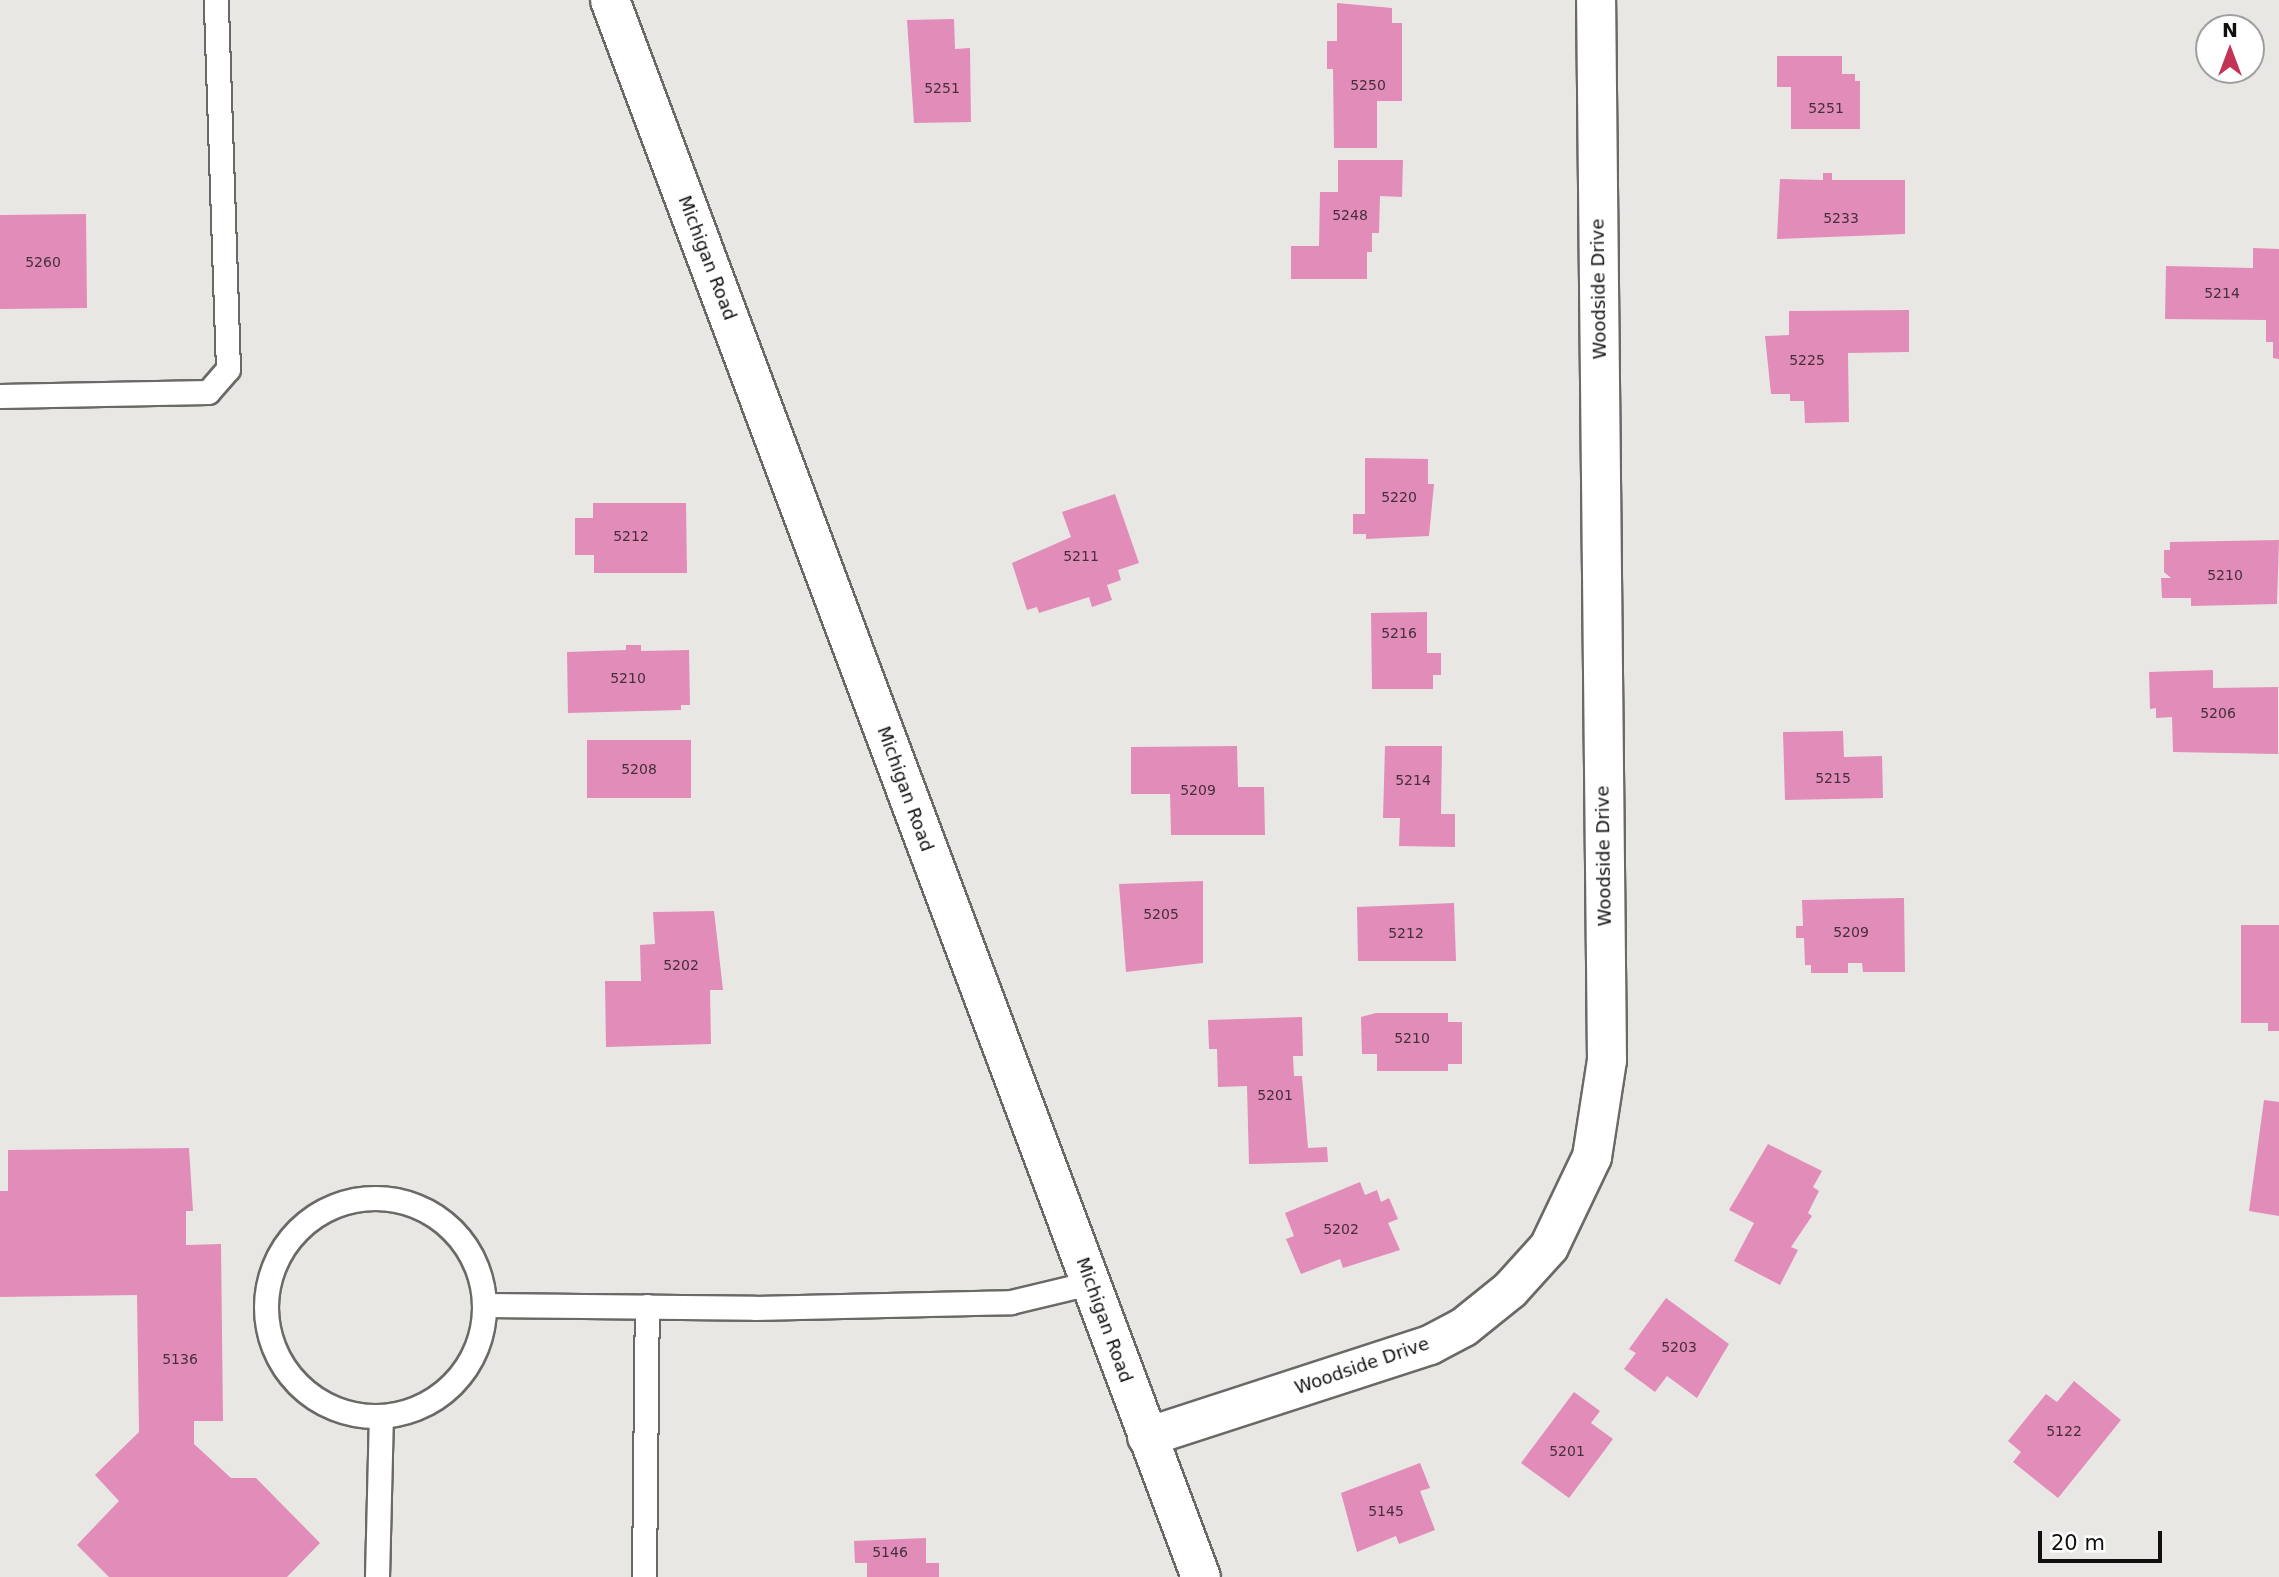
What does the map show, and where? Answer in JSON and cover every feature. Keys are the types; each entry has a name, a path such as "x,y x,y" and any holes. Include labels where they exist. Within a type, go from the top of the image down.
{"street":[{"name":"Michigan Road","path":"610,0 1201,1577"},
{"name":"Woodside Drive","path":"1147,1437 1430,1345 1464,1327 1510,1290 1549,1247 1592,1157 1607,1060 1596,0"}],"lane":[{"path":"0,396 208,392 228,369 216,0"},
{"path":"359,1198 396,1199 431,1213 460,1236 478,1268 485,1305 481,1338 467,1369 444,1393 414,1410 381,1417 344,1413 311,1396 284,1370 269,1337 265,1300 274,1263 294,1232 323,1210 359,1198"},
{"path":"485,1305 1011,1302 1090,1283"},
{"path":"644,1577 647,1306"},
{"path":"377,1577 381,1417"}],"building":[{"path":"1337,3 1392,8 1392,23 1402,23 1402,101 1377,101 1377,148 1334,148 1333,69 1327,69 1327,41 1337,41"},
{"path":"954,19 955,49 970,48 971,122 914,123 907,20"},
{"path":"1777,56 1842,56 1842,74 1855,74 1855,81 1860,81 1860,129 1791,129 1791,87 1777,87"},
{"path":"1338,160 1403,160 1402,197 1380,196 1379,233 1372,233 1372,252 1367,252 1367,279 1291,279 1291,246 1319,246 1320,192 1338,192"},
{"path":"1823,173 1832,173 1832,180 1905,180 1905,234 1777,239 1780,179 1823,180"},
{"path":"86,214 87,308 0,309 0,215"},
{"path":"2253,248 2279,249 2279,359 2273,358 2273,342 2266,342 2266,320 2165,319 2166,266 2253,268"},
{"path":"1909,310 1909,352 1848,353 1849,422 1805,423 1804,401 1790,401 1790,394 1771,394 1765,336 1789,335 1789,311"},
{"path":"1365,458 1428,459 1428,484 1434,484 1429,536 1366,539 1366,534 1353,534 1353,514 1365,514"},
{"path":"1115,494 1139,563 1118,570 1121,580 1107,585 1112,600 1092,607 1089,597 1039,613 1037,607 1027,610 1012,563 1071,537 1062,512"},
{"path":"593,503 686,503 687,573 594,573 594,555 575,555 575,518 593,518"},
{"path":"2279,540 2277,604 2191,606 2191,598 2162,598 2161,578 2171,578 2164,572 2164,550 2170,550 2170,542"},
{"path":"1427,612 1427,653 1441,653 1441,675 1433,675 1433,689 1372,689 1371,613"},
{"path":"626,645 641,645 641,651 689,650 690,705 681,705 681,710 568,713 567,652 626,650"},
{"path":"2213,670 2213,688 2278,687 2278,754 2173,752 2172,717 2156,718 2156,708 2150,709 2149,672"},
{"path":"1843,731 1844,757 1882,756 1883,798 1785,800 1783,732"},
{"path":"587,740 691,740 691,798 587,798"},
{"path":"1237,746 1238,787 1264,787 1265,835 1171,835 1170,794 1131,794 1131,747"},
{"path":"1385,746 1442,746 1441,814 1455,814 1455,847 1399,846 1400,818 1383,818"},
{"path":"1203,881 1203,963 1126,972 1119,884"},
{"path":"1904,898 1905,972 1863,972 1862,963 1848,963 1848,973 1811,973 1811,965 1805,965 1804,938 1796,938 1796,926 1803,926 1802,900"},
{"path":"1454,903 1456,961 1358,961 1357,907"},
{"path":"714,911 723,990 710,990 711,1044 606,1047 605,981 641,981 640,945 655,944 653,912"},
{"path":"2241,925 2279,925 2279,1031 2268,1031 2268,1023 2241,1023"},
{"path":"1376,1013 1448,1013 1448,1022 1462,1022 1462,1064 1448,1064 1448,1071 1377,1071 1377,1054 1362,1054 1361,1017"},
{"path":"1302,1017 1303,1056 1293,1056 1294,1076 1302,1076 1308,1148 1327,1147 1328,1162 1249,1164 1247,1086 1218,1087 1217,1049 1209,1049 1208,1020"},
{"path":"2264,1100 2279,1102 2279,1216 2249,1211"},
{"path":"1768,1144 1822,1171 1813,1187 1819,1191 1808,1213 1812,1216 1791,1247 1798,1250 1780,1285 1734,1261 1754,1223 1729,1210"},
{"path":"189,1148 193,1211 186,1211 186,1245 221,1244 223,1421 194,1421 194,1444 231,1478 256,1478 320,1543 287,1577 109,1577 77,1545 119,1501 95,1475 139,1432 137,1295 0,1297 0,1191 8,1191 8,1150"},
{"path":"1360,1182 1365,1195 1377,1190 1381,1202 1389,1198 1398,1219 1388,1223 1400,1250 1343,1268 1340,1259 1301,1274 1286,1239 1294,1236 1285,1213"},
{"path":"1666,1298 1729,1344 1697,1398 1667,1376 1655,1392 1624,1369 1636,1353 1629,1349"},
{"path":"2074,1381 2121,1420 2058,1498 2013,1462 2021,1452 2008,1441 2046,1394 2057,1402"},
{"path":"1574,1392 1600,1411 1591,1423 1613,1439 1569,1498 1521,1463"},
{"path":"1420,1463 1430,1488 1420,1491 1435,1530 1399,1544 1396,1536 1357,1552 1341,1493"},
{"path":"926,1538 926,1563 939,1563 939,1577 867,1577 867,1563 855,1563 854,1541"}]}
